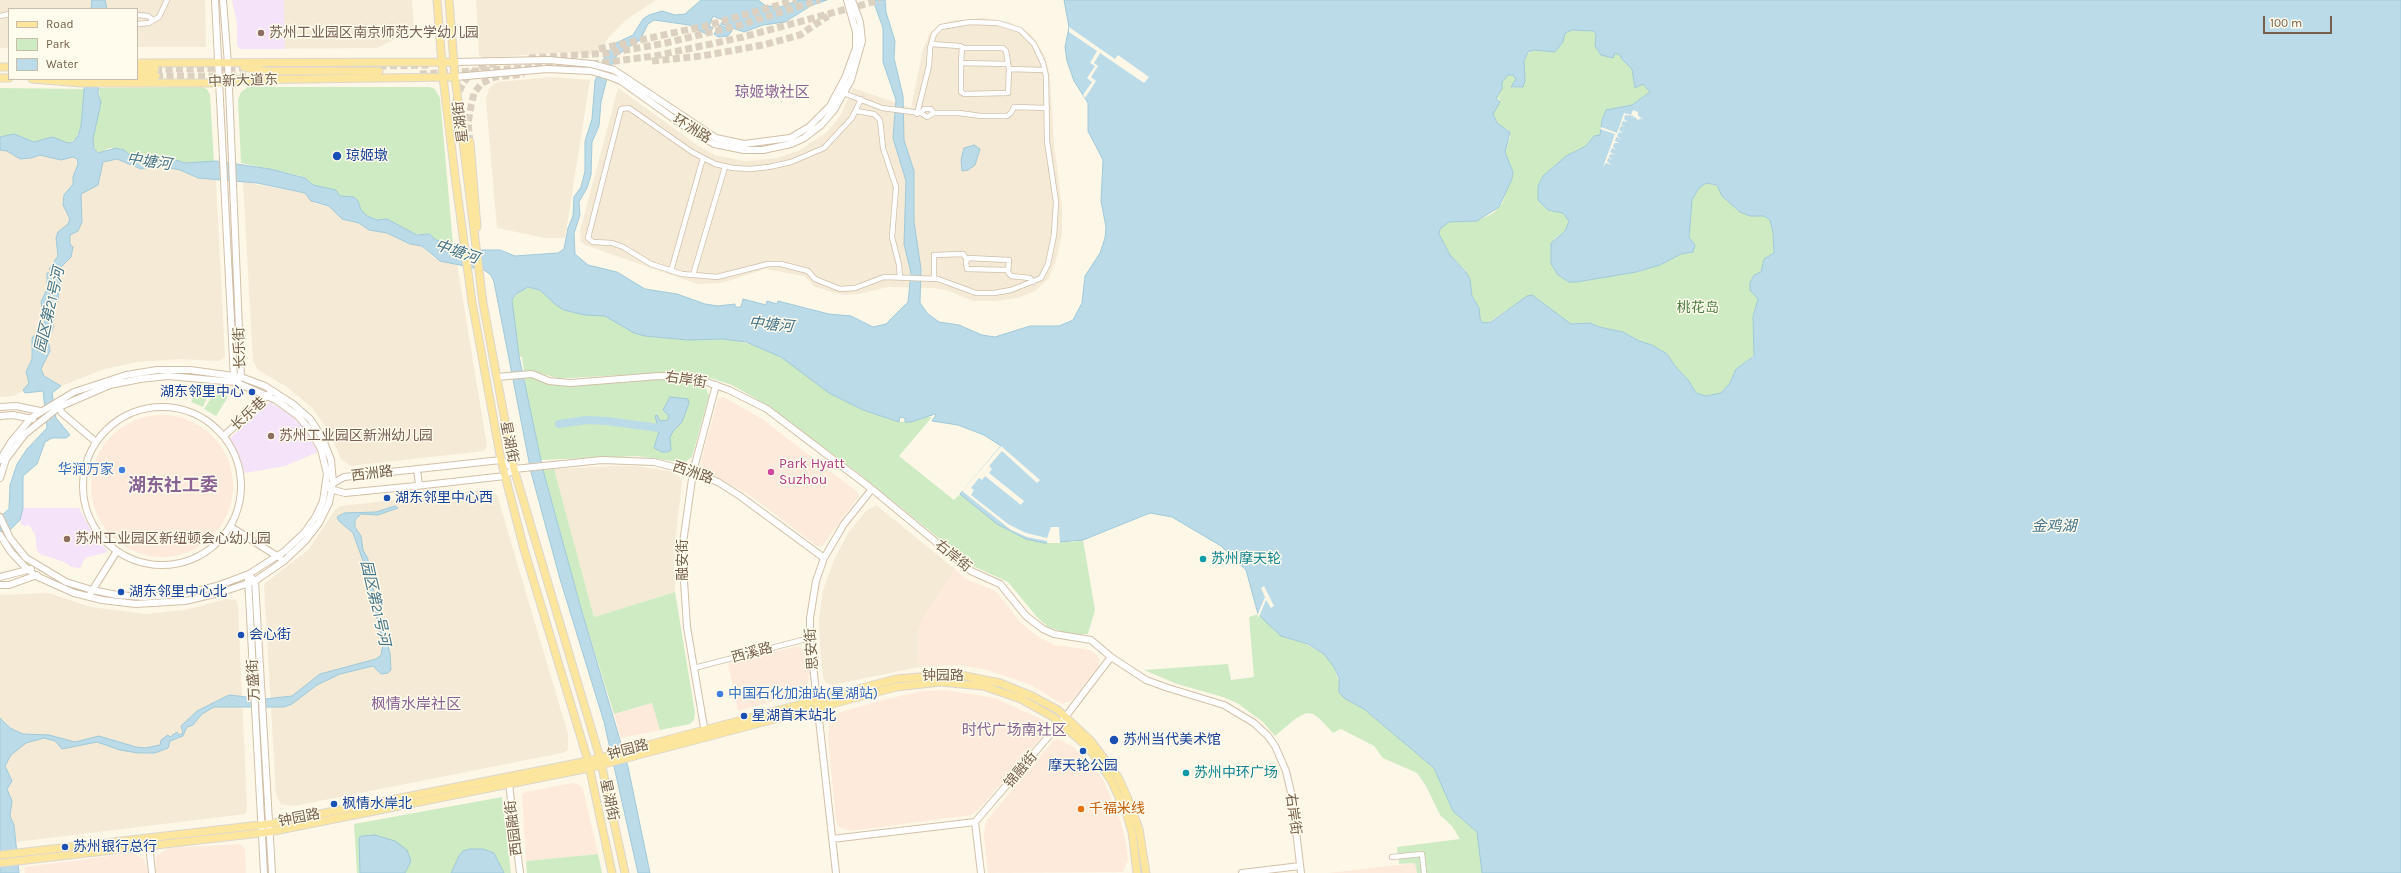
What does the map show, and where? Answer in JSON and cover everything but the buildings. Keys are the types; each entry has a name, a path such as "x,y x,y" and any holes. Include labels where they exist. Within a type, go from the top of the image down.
{"main road":[{"name":"星湖街","path":"437,0 443,77 468,273 501,460 524,549 588,764 612,873"},
{"name":"星湖街","path":"449,0 455,77 475,243 514,469 601,761 625,873"},
{"name":"中新大道东","path":"138,63 228,64 455,62"},
{"path":"228,64 266,71 380,71"},
{"path":"138,69 155,73 138,76"},
{"name":"中新大道东","path":"44,80 103,83 455,77"},
{"path":"470,142 478,228 475,243"},
{"path":"455,143 461,192 464,242"},
{"name":"钟园路","path":"0,855 20,856 150,845 264,830 509,784 705,737 904,678 955,674 985,679 1032,696 1066,716 1091,741 1123,786 1139,829 1146,873"},
{"name":"钟园路","path":"627,755 704,729 909,684 949,682 1002,691 1032,704 1061,723 1094,754 1116,788 1131,825 1137,873"},
{"name":"钟园路","path":"0,862 20,856 264,830 269,824 588,764"}],"street":[{"path":"138,24 153,20 161,14 166,0"},
{"name":"长乐街","path":"215,0 234,379"},
{"name":"长乐街","path":"223,0 228,64 241,377"},
{"name":"环洲路","path":"455,77 547,70 591,71 610,77 646,98 706,140 744,150 781,146 804,138 821,125 834,110 856,48 856,32 847,0"},
{"name":"环洲路","path":"455,62 549,60 592,64 614,70 710,135 728,142 744,144 779,140 800,133 816,121 841,92 857,64 862,41 860,22 852,0"},
{"path":"138,15 148,16 153,20"},
{"path":"860,100 852,118 824,148 808,156 769,167 725,166 704,158 692,152 629,108 621,108 588,238 593,242 612,243 623,247 651,264 671,271 717,277 768,264 781,264 808,271 815,279 840,289 861,286 884,277 934,279 949,282 960,289 976,293 1011,290 1041,278 1048,264 1056,216 1055,191 1047,141 1047,108 1044,70 1038,52 1029,37 1020,30 1009,25 986,21 954,23 941,27 934,34 931,44 929,66 919,114"},
{"path":"931,44 962,47 1003,48 1006,51 1008,67 1008,94 964,94 961,92 962,47"},
{"path":"961,63 1044,70"},
{"path":"841,92 882,108 919,114"},
{"path":"919,114 924,109 931,109 934,113 959,112 997,116 1011,113 1014,107 1047,108"},
{"path":"856,111 874,114 880,120 883,148 896,187 892,237 899,265 900,278"},
{"path":"671,271 704,158"},
{"path":"693,275 725,166"},
{"path":"934,279 934,255 963,254 967,260 967,269 1008,270"},
{"path":"967,260 1009,260 1008,270 1011,276 1030,278 1033,282"},
{"path":"0,460 11,442 31,418 42,410 55,406 96,383 139,372 180,370 234,379 270,393 298,416 315,436 325,462 326,488 323,501 311,524 296,541 278,556 249,574 207,589 172,596 137,597 92,590 66,582 40,568 26,558 6,532 0,517"},
{"name":"右岸街","path":"497,377 536,375 549,381 561,382 670,376 701,380 716,385 748,398 767,409 872,489 970,571 1000,584 1026,616 1043,629 1054,634 1091,640 1112,657 1146,680 1231,708 1254,723 1268,736 1282,761 1287,776 1300,870"},
{"path":"0,535 11,552 27,570 36,576 90,597 136,604 172,603 208,596 252,582 284,561 306,540 319,523 328,507 333,490 329,452 317,429 301,410 241,377 234,379"},
{"name":"融安街","path":"705,737 687,627 682,573 684,528 693,472 716,385"},
{"name":"长乐巷","path":"224,436 270,393"},
{"path":"0,407 16,406 42,410"},
{"path":"0,478 6,460 14,447 55,406"},
{"path":"55,406 96,442"},
{"path":"162,407 186,410 200,416 224,436 237,458 242,483 239,508 231,527 207,552 179,563 150,564 135,560 117,551 98,533 90,519 85,504 84,472 96,442 112,424 139,410 162,407"},
{"path":"42,410 43,418"},
{"path":"0,416 13,415 43,418"},
{"path":"501,460 514,469"},
{"name":"西洲路","path":"326,488 344,478 501,460"},
{"name":"西洲路","path":"326,488 345,493 505,476 514,469 528,467 602,460 639,460 674,466 718,482 740,496 824,558"},
{"path":"417,469 419,486"},
{"name":"思安街","path":"836,873 810,638 812,602 824,558 844,524 872,489"},
{"path":"231,527 284,561"},
{"path":"90,597 92,590 117,551"},
{"path":"0,578 27,570 40,568"},
{"path":"0,585 9,585 36,576 40,568"},
{"name":"万盛街","path":"249,574 252,582 258,698 269,824"},
{"name":"西溪路","path":"694,668 810,638"},
{"name":"锦融街","path":"975,822 1061,723 1112,657"},
{"name":"万盛街","path":"259,708 264,830 264,873"},
{"name":"西园融街","path":"509,784 520,873"},
{"path":"832,839 975,822 981,873"},
{"name":"万盛街","path":"264,830 272,873"},
{"path":"150,845 152,873"},
{"path":"1392,857 1422,854 1424,873"},
{"path":"1242,873 1300,870"}],"shaded area":[{"path":"0,0 205,0 206,47 138,47 138,8 8,8 8,48 0,48"},
{"path":"232,0 412,0 414,30 377,48 240,49 237,45 237,22"},
{"name":"苏州工业园区南京师范大学幼儿园","path":"232,0 284,0 285,49 240,49 237,45 237,22"},
{"path":"476,0 656,0 627,19 609,37 596,55 565,52 484,58 479,55"},
{"path":"982,18 1009,22 1031,34 1045,56 1050,76 1054,144 1062,207 1062,233 1056,260 1049,278 1034,292 1017,298 994,301 973,301 947,290 933,288 888,287 858,294 843,295 815,287 804,276 765,269 722,283 697,284 585,245 581,242 580,231 618,88 697,145 715,155 745,161 777,158 800,150 827,132 840,116 853,88 911,108 923,49 930,33 939,25 949,21"},
{"path":"552,77 590,80 565,238 545,238 497,228 486,100 489,88 497,82"},
{"path":"0,150 6,150 24,159 40,155 64,159 75,157 78,167 73,177 73,184 64,195 63,205 70,219 57,246 58,256 49,269 52,269 51,273 48,274 47,289 41,302 45,324 34,335 31,348 32,359 26,374 29,383 23,391 14,396 0,397"},
{"path":"111,159 120,160 139,169 160,166 180,170 196,178 216,180 225,357 219,361 180,359 137,362 105,369 61,386 44,376 41,369 50,351 48,340 53,328 54,308 58,300 61,267 71,256 73,247 70,244 70,235 78,231 82,222 80,200 82,192 98,184 103,162"},
{"path":"243,182 305,193 316,204 329,206 342,219 359,223 369,230 387,233 410,244 422,246 434,258 457,264 487,446 484,451 351,466 341,459 329,431 311,407 287,387 258,370 253,361"},
{"name":"Park Hyatt Suzhou","path":"724,397 762,419 859,493 858,497 822,546 817,546 751,496 704,470 701,462 718,399"},
{"name":"苏州工业园区新洲幼儿园","path":"270,402 289,414 303,427 318,452 285,466 245,473 238,453 229,439"},
{"name":"湖东邻里中心","path":"169,415 196,423 213,435 228,459 232,472 232,500 228,513 213,537 189,552 176,556 155,557 128,549 111,537 96,513 92,500 91,479 99,452 111,435 135,420 148,416"},
{"path":"636,466 669,471 679,476 682,481 674,554 675,592 594,617 554,469"},
{"path":"488,489 497,495 568,734 568,750 562,753 294,806 281,804 276,795 264,584 308,550 335,510 341,506"},
{"path":"876,505 955,569 922,620 918,632 919,667 832,685 826,683 823,678 819,618 823,590 834,560 848,533 865,512"},
{"name":"苏州工业园区新纽顿会心幼儿园","path":"23,508 79,508 91,530 108,552 85,558 80,568 72,567 64,562 40,554 37,550 35,534 29,525 25,526 20,524"},
{"path":"955,569 966,579 996,591 1019,621 1037,636 1054,645 1090,650 1097,655 1100,660 1098,667 1071,701 1062,704 1029,684 987,670 960,665 919,667 918,632 922,620"},
{"path":"49,593 91,607 145,614 184,610 227,599 236,600 238,605 247,808 245,814 16,842 14,825 10,819 11,797 7,789 0,735 0,595"},
{"path":"798,646 807,652 810,674 803,693 738,711 728,663"},
{"path":"945,690 995,698 1043,720 1047,724 1048,730 978,810 971,815 850,831 839,827 836,820 828,737 830,722 834,716 841,712 883,700 922,691"},
{"path":"653,703 660,730 621,738 614,714"},
{"path":"1058,739 1072,746 1091,764 1104,781 1121,822 1126,843 1128,860 1123,872 988,873 984,836 986,821 1054,740"},
{"path":"573,783 579,785 583,789 598,854 526,861 522,795 525,792"},
{"path":"240,844 245,849 246,873 156,873 156,856 169,848"},
{"path":"133,853 144,859 148,873 25,873 24,867"},
{"path":"1416,863 1417,873 1328,873"}],"green space":[{"name":"桃花岛","path":"1569,31 1593,31 1596,35 1595,46 1601,55 1615,53 1622,56 1621,58 1632,69 1635,88 1643,84 1650,92 1632,105 1606,110 1602,120 1600,136 1594,136 1586,146 1566,156 1543,176 1538,186 1538,200 1548,210 1563,213 1569,221 1565,231 1554,239 1552,266 1558,275 1569,282 1577,282 1642,271 1681,254 1691,253 1694,244 1689,237 1692,200 1699,188 1706,183 1717,185 1722,196 1740,212 1750,216 1764,216 1770,220 1773,232 1774,253 1764,259 1761,272 1754,275 1751,280 1758,299 1753,317 1754,355 1736,369 1730,383 1721,393 1706,396 1696,393 1689,381 1676,367 1667,354 1652,345 1639,341 1623,332 1599,327 1590,323 1571,324 1532,295 1527,296 1491,321 1482,323 1479,308 1472,296 1470,279 1466,271 1450,255 1439,234 1440,229 1449,222 1477,221 1492,214 1502,204 1513,172 1505,152 1510,137 1509,130 1498,125 1493,114 1500,99 1496,98 1502,89 1502,82 1508,75 1514,75 1516,79 1512,88 1523,87 1525,81 1523,65 1527,54 1534,50 1549,52 1556,51 1563,42 1565,33"},
{"path":"201,87 207,89 210,95 214,162 185,163 170,158 149,159 141,155 131,156 122,149 109,148 100,153 95,150 93,139 100,104 99,88"},
{"path":"248,87 430,87 435,89 440,98 453,244 433,239 430,234 415,234 387,219 377,220 369,217 362,212 354,197 340,196 336,190 313,185 305,178 241,163 238,100 241,92"},
{"path":"0,88 85,89 81,126 76,139 68,143 52,137 34,142 14,134 0,137"},
{"path":"531,287 540,290 564,310 585,315 605,316 629,330 651,337 688,340 731,339 763,348 791,363 829,393 874,414 899,422 915,421 923,417 932,417 899,456 954,500 964,490 1072,542 1083,540 1095,610 1088,634 1070,634 1048,627 1037,617 1008,582 973,566 857,472 765,404 732,385 704,376 674,372 557,378 533,371 524,371 522,357 519,356 512,300 520,290"},
{"path":"533,376 542,381 659,378 697,382 705,387 709,395 692,457 684,463 638,456 541,460 525,387 525,377"},
{"path":"200,383 211,388 203,407 191,402"},
{"path":"216,390 228,397 216,416 204,409"},
{"path":"554,469 594,617 675,592 695,713 694,720 690,724 660,730 652,703 614,714 580,605 543,470"},
{"path":"1258,614 1281,636 1302,642 1324,654 1334,667 1344,698 1364,709 1434,768 1453,811 1477,832 1482,873 1417,873 1415,863 1399,864 1397,847 1460,839 1452,826 1440,815 1426,786 1417,773 1383,758 1374,746 1341,729 1333,733 1320,719 1313,714 1306,713 1295,719 1275,736 1263,722 1237,703 1223,697 1177,684 1144,670 1228,664 1231,680 1254,677 1249,617"},
{"path":"502,797 511,873 357,873 354,824"},
{"path":"598,854 602,873 527,873 526,861"}],"water":[{"path":"92,0 105,0 107,8 91,8"},
{"name":"金鸡湖","path":"701,0 758,0 766,6 780,7 800,0 827,0 812,5 785,22 763,25 744,32 721,24 723,20 713,16 709,26 713,28 708,35 689,25 654,20 648,24 640,40 617,55 609,70 601,102 599,126 592,142 591,175 587,188 579,202 580,215 574,233 575,254 588,265 617,272 645,289 677,294 705,304 718,306 735,304 735,307 741,307 743,299 766,305 767,301 777,304 778,301 829,314 851,316 873,327 886,324 908,302 911,273 904,244 906,181 893,138 896,100 883,62 883,28 873,0 885,0 886,12 895,41 894,58 903,96 904,140 914,171 914,222 921,269 920,303 928,314 939,322 959,325 982,335 995,337 1030,326 1059,326 1073,320 1082,303 1085,276 1100,253 1105,238 1106,227 1101,201 1103,160 1088,131 1088,103 1074,81 1067,61 1065,47 1069,27 1064,0 2401,0 2401,873 1482,873 1477,832 1453,811 1434,768 1364,709 1344,698 1339,692 1339,678 1334,667 1324,654 1308,644 1281,636 1258,614 1246,570 1221,546 1172,517 1150,513 1083,540 1044,543 1026,539 997,524 960,494 1001,446 984,435 958,425 932,421 936,415 935,414 911,422 905,422 905,418 900,417 899,422 863,410 829,393 781,357 746,342 723,339 688,340 645,336 634,333 605,316 585,315 564,310 556,305 540,290 528,287 516,294 512,300 519,356 543,470 580,605 628,767 650,873 638,873 604,722 560,579 531,472 494,282 491,275 484,270 440,261 422,246 410,244 387,233 369,230 359,223 342,219 329,206 311,201 305,193 257,183 198,178 180,170 160,166 141,169 117,159 103,162 98,185 81,194 82,222 78,231 70,235 70,244 73,247 71,257 61,267 58,300 54,308 53,328 48,340 50,351 41,369 44,376 61,386 52,393 56,418 70,435 66,438 52,438 45,442 37,464 23,476 23,508 20,520 11,529 0,532 0,517 9,509 10,485 17,464 27,449 47,428 43,391 25,393 23,390 29,383 26,372 32,359 32,338 45,324 41,302 47,289 47,273 51,273 51,269 49,269 58,256 56,238 58,232 68,224 70,219 63,205 64,195 73,184 73,177 78,164 77,159 73,157 61,160 40,155 20,159 7,151 0,150 0,137 14,134 34,142 52,137 68,143 73,142 78,136 81,126 85,80 99,80 98,94 101,102 93,139 94,149 98,153 116,148 124,150 131,156 141,155 149,159 170,158 185,163 216,161 270,169 305,178 313,185 336,190 340,196 354,197 358,201 361,210 367,216 377,220 387,219 417,235 429,234 436,240 481,250 500,250 515,256 558,253 564,249 568,228 573,216 574,197 581,187 585,171 585,141 592,119 595,81 605,56 616,43 633,35 643,19 649,15 662,11 675,15 685,14","holes":["1572,30 1593,31 1596,34 1595,46 1601,55 1613,58 1615,53 1621,56 1621,58 1632,69 1635,88 1643,84 1650,92 1632,105 1606,110 1602,120 1600,135 1594,136 1586,146 1566,156 1543,176 1538,186 1538,200 1548,210 1563,213 1569,221 1565,231 1551,243 1551,264 1558,275 1569,282 1577,282 1636,272 1660,265 1681,254 1693,252 1695,245 1689,237 1692,200 1699,188 1706,183 1717,185 1722,196 1740,212 1750,216 1764,216 1770,220 1773,232 1774,253 1764,259 1761,272 1754,275 1750,283 1750,290 1758,299 1753,317 1754,356 1736,369 1730,383 1721,393 1706,396 1696,393 1689,381 1676,367 1667,354 1652,345 1639,341 1623,332 1599,327 1590,323 1571,324 1532,295 1527,296 1491,322 1482,323 1479,308 1472,296 1470,279 1466,272 1450,255 1439,234 1440,229 1449,222 1477,221 1499,207 1512,179 1513,172 1505,152 1510,132 1497,123 1493,114 1500,102 1496,98 1502,89 1502,82 1508,75 1513,75 1516,79 1511,87 1523,87 1525,81 1524,61 1528,52 1534,50 1555,52 1563,42 1565,33"]},
{"path":"720,25 732,31 728,36 718,37 714,34"},
{"path":"974,145 980,149 975,165 968,170 962,171 961,160 964,148"},
{"path":"670,397 688,399 689,403 682,422 674,430 670,437 671,450 668,452 662,452 654,448 659,431 655,416 657,415 660,421 668,420 669,416 663,410"},
{"name":"园区第21号河","path":"395,506 398,508 378,515 361,514 355,520 355,527 361,536 363,550 368,559 369,577 378,603 378,610 390,653 391,670 388,673 381,674 373,666 340,674 317,685 292,704 284,707 214,707 202,714 193,725 187,727 183,736 170,741 168,748 155,753 138,753 120,750 97,742 62,749 55,741 44,738 26,743 11,755 5,766 12,781 7,789 12,801 10,816 14,825 19,873 0,873 0,718 10,728 23,734 49,735 75,742 99,736 136,747 145,748 160,745 161,740 168,735 170,737 177,732 179,735 183,733 181,726 197,711 229,695 265,699 292,696 320,674 376,659 381,655 383,644 375,610 365,584 363,561 353,533 339,521 337,517 344,513 376,512"},
{"path":"375,835 395,841 407,850 411,861 405,873 360,873 359,838 362,836"},
{"path":"470,849 483,849 494,853 504,873 451,873 459,856 463,851"}],"pier":[{"path":"1069,27 1115,59 1118,55 1149,77 1144,83 1100,53 1094,63 1098,66 1091,77 1096,81 1085,98 1083,95 1092,82 1087,78 1095,66 1090,63 1097,51 1069,32"},
{"path":"1633,110 1638,112 1638,116 1642,118 1641,121 1641,118 1638,120 1635,117 1633,118 1634,116 1625,115 1624,119 1628,122 1623,121 1621,125 1626,127 1621,126 1619,130 1623,133 1619,132 1617,136 1621,139 1616,137 1615,141 1619,143 1614,143 1613,147 1617,150 1612,148 1610,152 1615,155 1610,154 1609,157 1613,160 1608,158 1607,161 1611,165 1606,163 1603,167 1615,134 1600,129 1601,127 1617,133 1624,113 1631,115"},
{"path":"1001,446 1040,480 1037,483 1002,451 989,466 992,469 989,473 1024,501 1021,505 985,476 982,480 979,478 971,488 974,490 971,495 1008,524 1026,533 1047,538 1051,527 1059,527 1060,543 1047,543 1047,541 1027,537 1011,530 962,491"},
{"path":"1264,586 1274,606 1271,608 1266,600 1259,617 1257,616 1265,597 1261,588"}],"waterway":[{"path":"559,424 586,420 607,421 659,428"}],"tunnel":[{"path":"599,49 705,26 796,0"},
{"path":"529,58 610,53 666,43 740,25 820,0"},
{"path":"592,64 655,56 743,37 880,0"},
{"path":"652,61 702,56 763,45 800,35 828,16"},
{"path":"455,143 456,100 462,85 470,74 486,65 499,63"},
{"path":"285,68 431,65"},
{"path":"420,74 579,65"},
{"path":"155,69 249,68"},
{"path":"470,142 468,123 474,93 482,83 495,77 524,74"},
{"path":"156,76 246,76"}],"place":[{"name":"苏州工业园区南京师范大学幼儿园","path":"261,33"},
{"name":"琼姬墩","path":"337,156"},
{"name":"湖东邻里中心","path":"252,392"},
{"name":"苏州工业园区新洲幼儿园","path":"271,436"},
{"name":"华润万家","path":"122,470"},
{"name":"Park Hyatt Suzhou","path":"771,472"},
{"name":"湖东邻里中心西","path":"387,498"},
{"name":"苏州工业园区新纽顿会心幼儿园","path":"67,539"},
{"name":"苏州摩天轮","path":"1203,559"},
{"name":"湖东邻里中心北","path":"121,592"},
{"name":"会心街","path":"241,635"},
{"name":"中国石化加油站(星湖站)","path":"720,694"},
{"name":"星湖首末站北","path":"744,716"},
{"name":"苏州当代美术馆","path":"1114,740"},
{"name":"摩天轮公园","path":"1083,751"},
{"name":"苏州中环广场","path":"1186,773"},
{"name":"枫情水岸北","path":"334,804"},
{"name":"千福米线","path":"1081,809"},
{"name":"苏州银行总行","path":"65,847"}],"district":[{"name":"琼姬墩社区","path":"772,93"},
{"name":"湖东社工委","path":"173,486"},
{"name":"枫情水岸社区","path":"416,705"},
{"name":"时代广场南社区","path":"1014,731"}],"water label":[{"name":"中塘河","path":"149,162"},
{"name":"中塘河","path":"457,252"},
{"name":"中塘河","path":"771,325"}]}
